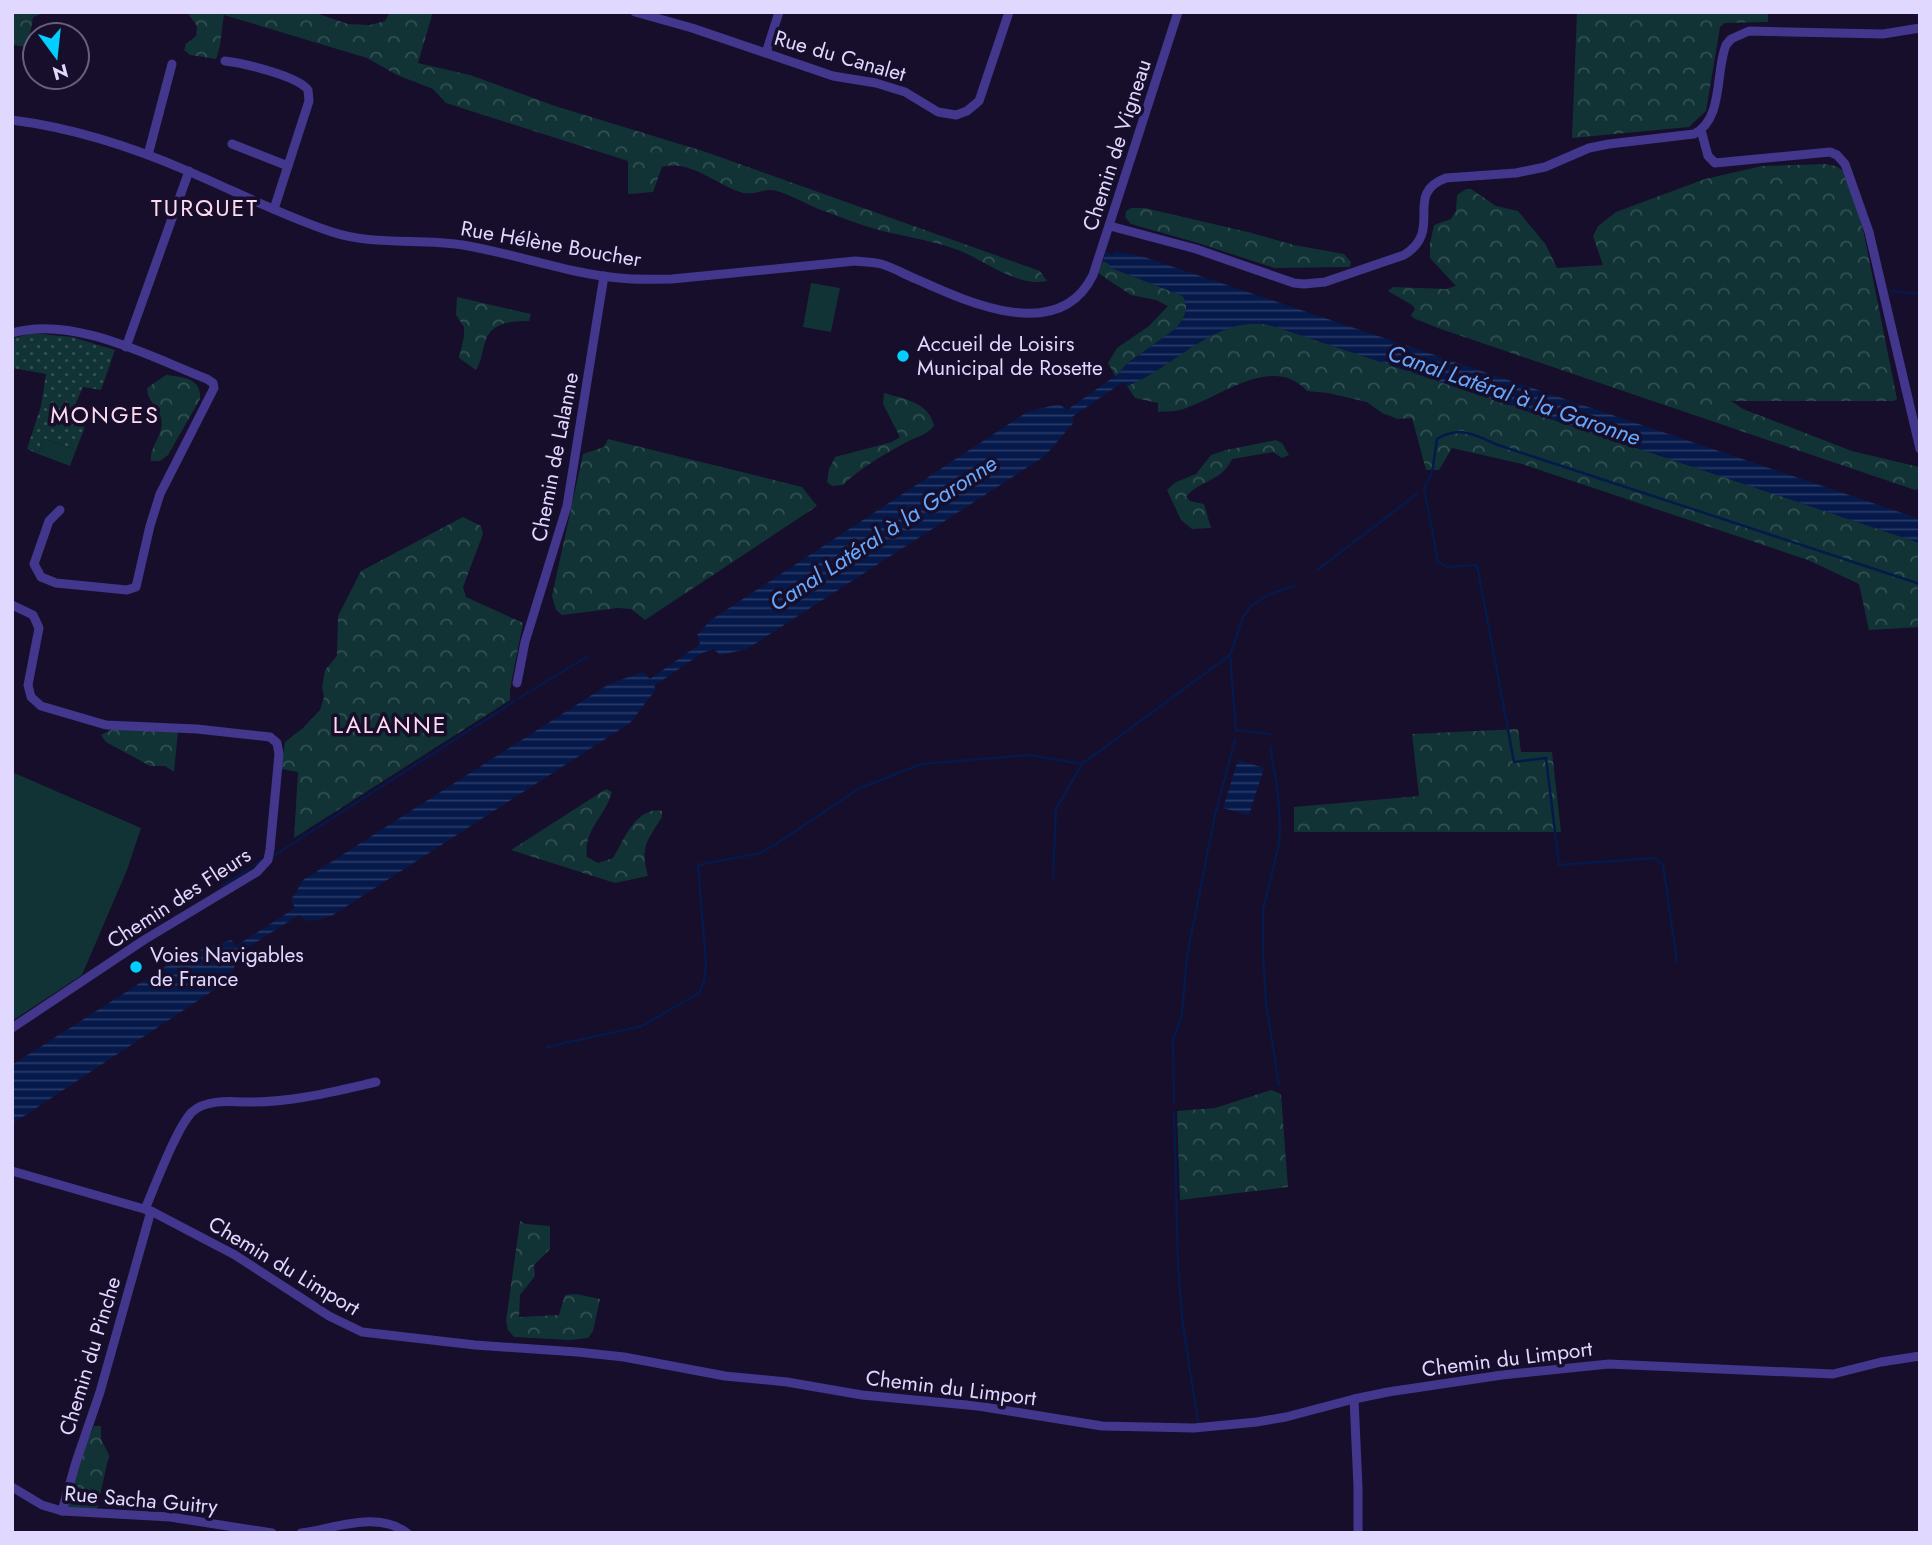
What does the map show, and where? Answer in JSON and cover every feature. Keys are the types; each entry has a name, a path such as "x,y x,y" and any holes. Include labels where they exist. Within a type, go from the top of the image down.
{"street":[{"name":"Rue du Canalet","path":"635,12 833,76 876,83 905,92 938,112 956,115 967,111 979,101 1009,12"},
{"path":"766,53 779,12"},
{"name":"Chemin de Vigneau","path":"1087,287 1110,226 1178,12"},
{"path":"1110,226 1196,249 1294,283 1314,284 1415,249 1423,233 1425,196 1436,182 1446,178 1516,173 1545,167 1589,148 1693,134 1701,130 1715,103 1726,45 1740,34 1761,31 1883,34 1920,28"},
{"path":"225,61 297,81 308,90 309,101 274,209"},
{"path":"148,155 172,64"},
{"name":"Rue Hélène Boucher","path":"12,120 54,127 126,146 274,209 352,238 460,244 604,276 644,279 672,279 855,261 882,264 983,307 1027,313 1060,309 1087,287"},
{"path":"1701,130 1708,156 1715,163 1830,152 1845,164 1869,232 1920,449"},
{"path":"232,144 288,166"},
{"path":"126,347 189,171"},
{"name":"Chemin de Lalanne","path":"517,683 524,642 568,506 604,276"},
{"path":"12,332 32,328 86,334 126,347 213,383 214,388 160,494 136,587 128,590 56,583 41,577 34,564 49,521 60,510"},
{"name":"Chemin des Fleurs","path":"12,605 33,615 39,628 28,685 35,702 47,709 106,725 197,729 270,737 277,743 279,754 270,849 268,860 262,869 144,940 12,1028"},
{"name":"Chemin du Pinche","path":"62,1511 100,1392 148,1210 191,1113 202,1105 228,1101 295,1100 376,1082"},
{"name":"Chemin du Limport","path":"12,1171 148,1210 256,1267 342,1324 370,1334 624,1357 725,1376 787,1382 862,1395 978,1406 1122,1427 1194,1428 1257,1422 1353,1399 1502,1376 1609,1364 1833,1374 1920,1356"},
{"path":"1353,1399 1358,1487 1357,1533"},
{"name":"Rue Sacha Guitry","path":"12,1487 36,1502 62,1511 170,1517 272,1533"},
{"path":"301,1533 338,1530 380,1522 397,1526 407,1533"}],"green space":[{"path":"12,12 46,12 33,17 32,21 21,21 21,46 12,45"},
{"path":"187,12 313,12 348,24 370,25 385,21 390,12 433,12 418,63 470,75 555,106 706,152 1040,271 1047,281 1035,282 1013,277 958,250 865,226 776,191 740,192 682,166 662,167 653,192 628,194 628,161 446,103 433,89 397,75 367,58 224,15 216,59 190,55 184,50 186,44 196,36 197,26"},
{"path":"1577,12 1768,12 1768,22 1725,23 1720,27 1706,111 1689,127 1572,138"},
{"path":"1824,164 1842,170 1853,194 1864,234 1897,399 1731,401 1743,409 1852,451 1919,467 1920,488 1915,490 1438,328 1413,318 1411,315 1415,309 1412,305 1388,291 1393,287 1446,289 1456,286 1430,258 1430,244 1434,225 1451,219 1456,211 1457,195 1466,189 1471,189 1496,206 1518,211 1546,245 1557,268 1603,265 1593,236 1598,226 1616,212 1705,179 1762,166"},
{"path":"1131,208 1145,208 1294,245 1344,254 1351,262 1350,267 1274,268 1131,224 1125,217 1126,211"},
{"path":"1103,261 1109,264 1109,267 1183,296 1186,307 1184,317 1168,335 1127,364 1116,377 1108,363 1117,348 1149,326 1168,306 1156,300 1131,295 1098,273"},
{"path":"811,283 840,288 831,332 803,327"},
{"path":"457,297 531,314 529,321 509,322 492,330 476,370 459,358 464,327 456,315"},
{"path":"1243,323 1264,323 1920,543 1920,627 1869,630 1859,584 1808,560 1522,464 1452,448 1439,470 1426,470 1412,418 1398,419 1382,413 1367,402 1307,391 1293,380 1278,376 1244,382 1180,410 1158,412 1158,403 1135,398 1127,386 1156,371 1212,334"},
{"path":"31,333 72,337 115,350 101,390 83,387 69,419 85,427 76,450 44,439 38,454 27,449 41,406 46,374 12,368 12,339"},
{"path":"166,375 185,378 195,383 200,399 168,455 160,461 151,461 152,450 162,424 147,388"},
{"path":"884,393 915,403 927,412 934,426 872,462 843,485 832,486 827,482 835,457 892,442 900,437 883,404"},
{"path":"44,439 76,450 70,466 38,454"},
{"path":"608,439 802,487 817,506 645,620 631,609 618,608 562,615 556,610 552,596 583,454 604,447"},
{"path":"1276,440 1282,443 1289,455 1282,458 1273,452 1232,459 1228,467 1216,477 1191,491 1186,497 1190,501 1204,504 1211,528 1192,529 1181,520 1167,490 1176,482 1196,474 1211,455"},
{"path":"463,517 481,526 483,534 463,587 466,597 523,623 510,700 294,838 298,772 281,769 285,742 320,710 324,697 322,687 325,670 337,656 338,616 361,571"},
{"path":"113,729 178,731 174,772 165,766 150,766 106,742 101,735"},
{"path":"1518,729 1521,752 1552,752 1561,832 1294,832 1294,807 1419,796 1412,734"},
{"path":"12,772 141,828 127,870 82,975 12,1021"},
{"path":"606,789 612,792 591,831 587,857 598,863 613,858 638,819 653,811 662,811 662,817 646,844 648,876 615,883 511,850"},
{"path":"1271,1090 1281,1095 1288,1187 1180,1200 1177,1111 1215,1108"},
{"path":"520,1221 550,1226 550,1249 534,1265 535,1276 520,1295 519,1317 559,1315 565,1295 576,1294 600,1299 593,1331 588,1338 570,1340 514,1337 508,1330 506,1321"},
{"path":"94,1426 101,1426 101,1439 109,1455 97,1509 67,1507 78,1463"}],"water":[{"name":"Canal Latéral à la Garonne","path":"1114,251 1141,256 1920,519 1920,543 1276,327 1255,324 1236,326 1217,333 1127,386 1123,382 1072,417 1074,422 1045,456 747,649 720,655 714,649 702,653 654,686 656,689 630,723 333,915 311,921 299,915 239,953 240,957 226,982 12,1124 12,1065 182,956 231,940 236,946 295,908 291,900 303,880 609,684 643,672 650,679 700,644 697,635 711,620 1027,412 1059,404 1067,410 1118,374 1127,364 1176,328 1187,308 1183,296 1109,267 1109,264 1103,261 1106,252 1113,255"},
{"path":"1238,760 1264,768 1249,815 1223,808"}],"waterway":[{"path":"1912,12 1920,18"},
{"path":"1891,291 1920,294"},
{"path":"1677,962 1663,865 1655,858 1559,865 1546,758 1514,762 1477,565 1447,567 1438,562 1424,488 1432,473 1437,439 1461,432 1475,435 1498,445 1920,584"},
{"path":"1317,570 1417,494"},
{"path":"547,1047 642,1026 699,993 706,964 698,865 760,853 858,789 921,764 1029,755 1082,764 1230,655 1243,617 1251,606 1268,595 1294,586"},
{"path":"519,698 588,656"},
{"path":"1230,656 1236,730 1271,734"},
{"path":"273,856 515,701"},
{"path":"1174,1102 1173,1040 1182,1014 1187,956 1215,815 1235,740"},
{"path":"1270,746 1280,825 1279,844 1263,910 1263,952 1266,1003 1279,1085"},
{"path":"1053,878 1056,809 1081,766"},
{"path":"254,865 263,860"},
{"path":"222,886 249,869"},
{"path":"1174,1111 1178,1266 1183,1325 1198,1422"}],"place":[{"name":"Accueil de Loisirs Municipal de Rosette","path":"903,356"},
{"name":"Voies Navigables de France","path":"136,967"}],"district":[{"name":"TURQUET","path":"205,208"},
{"name":"MONGES","path":"105,415"},
{"name":"LALANNE","path":"390,725"}]}
